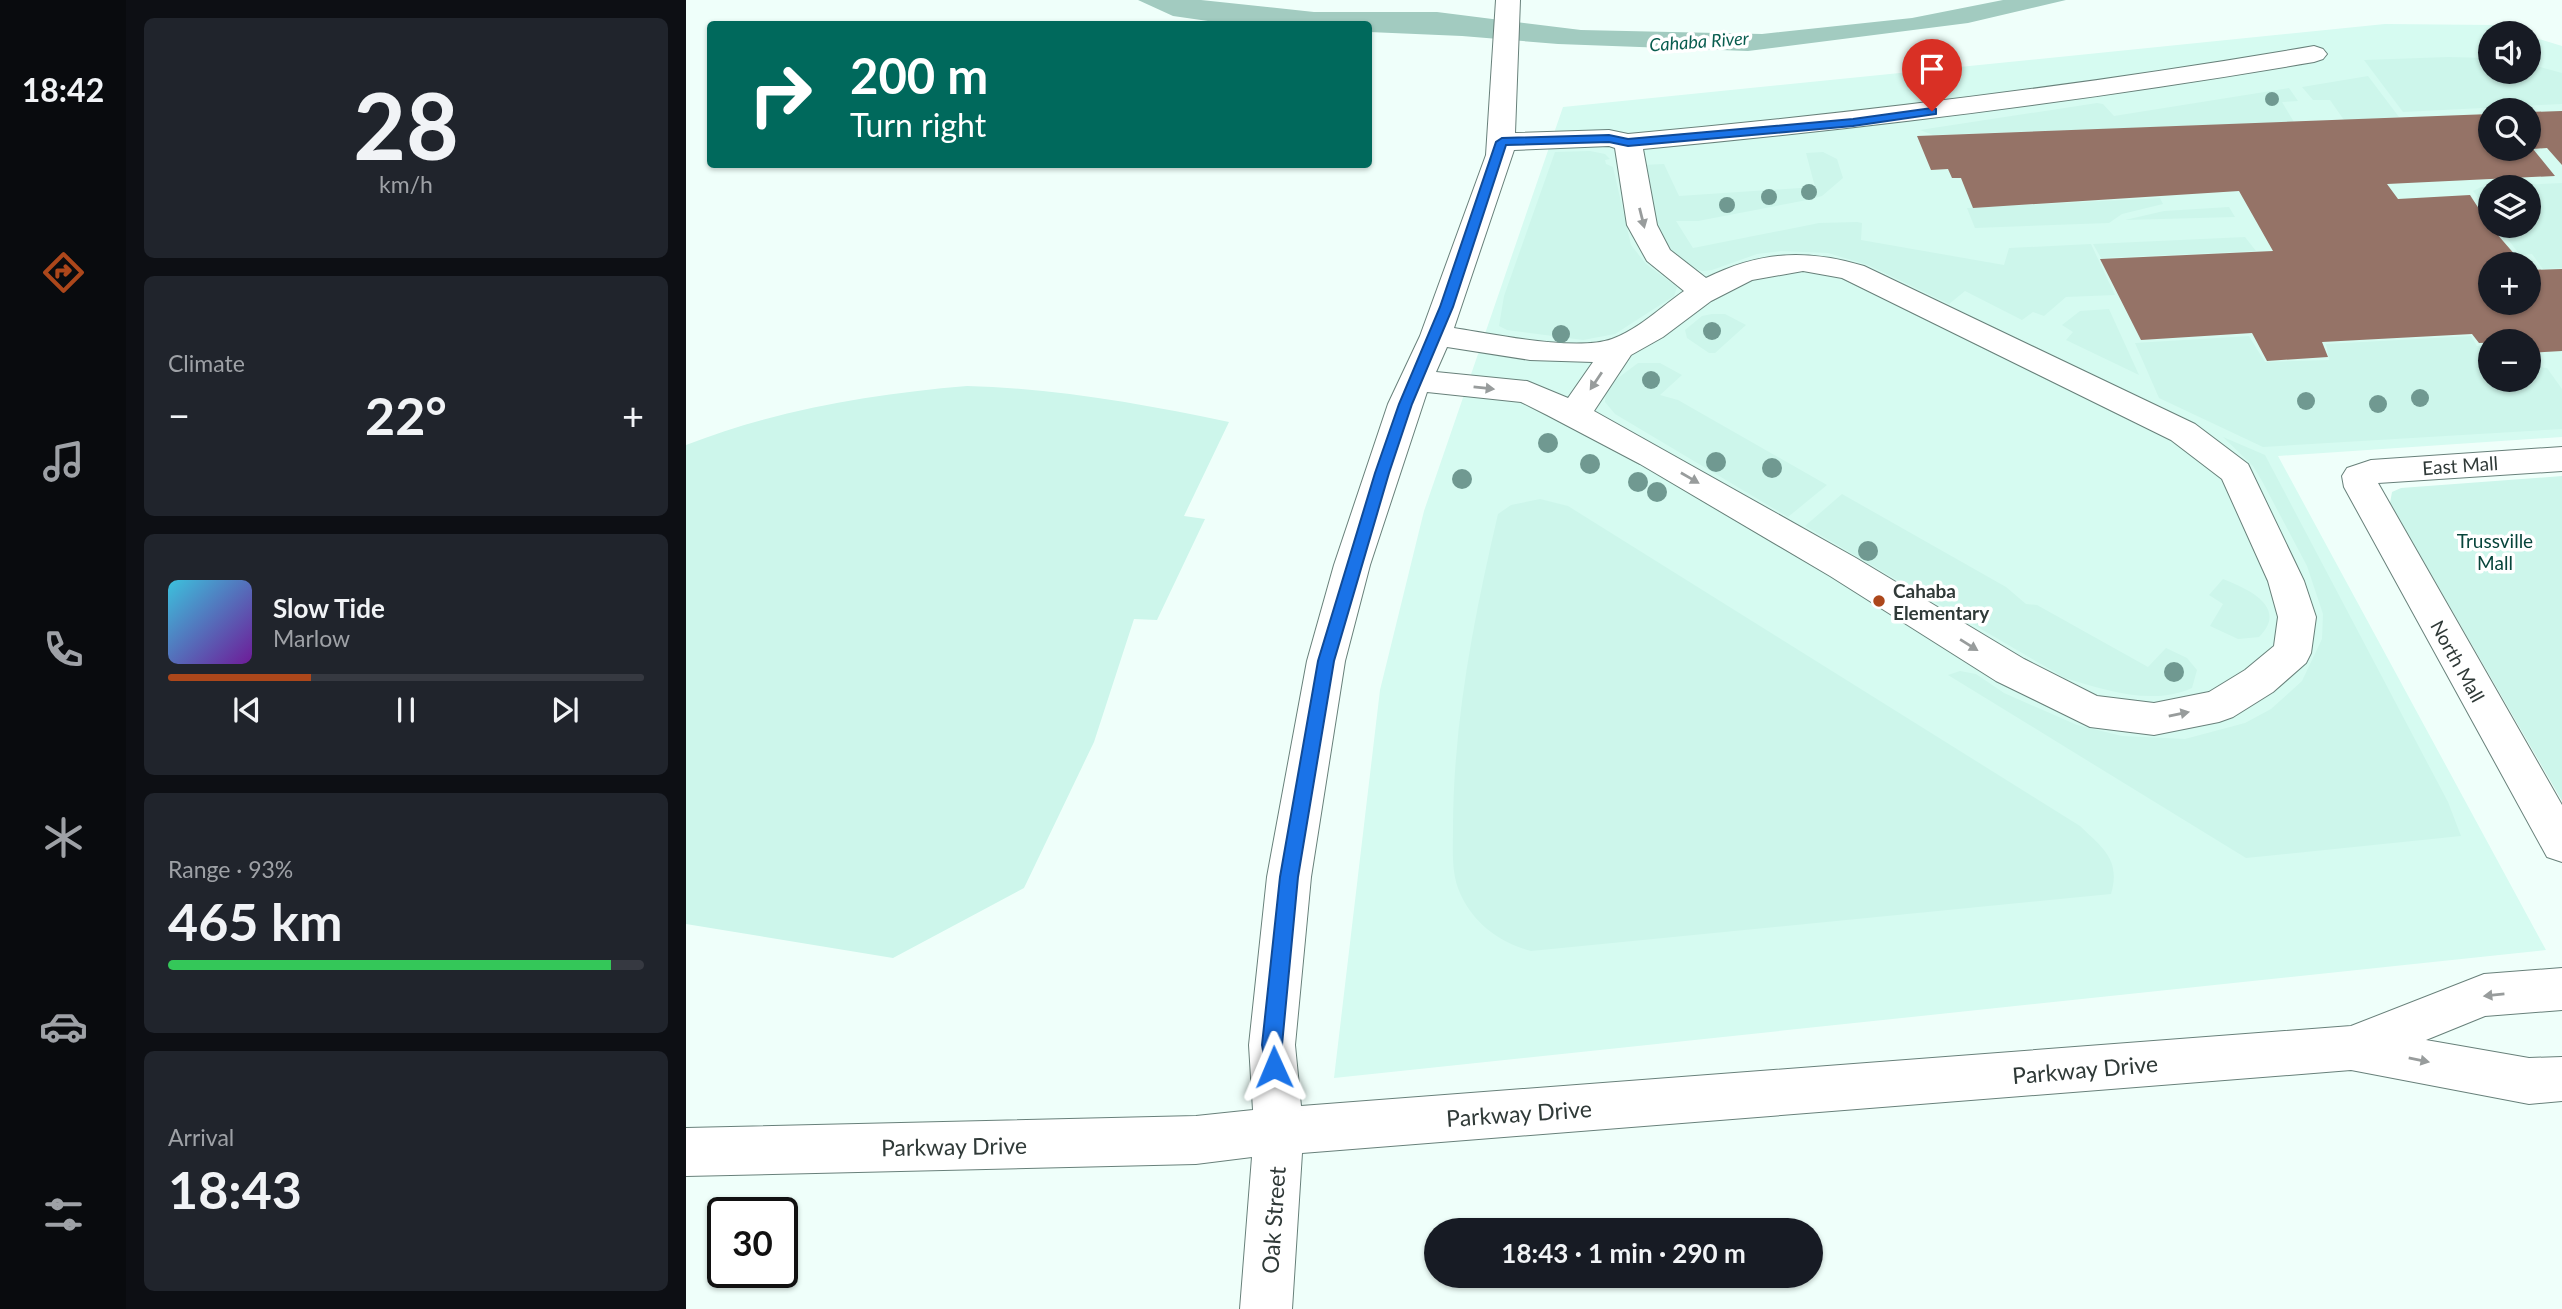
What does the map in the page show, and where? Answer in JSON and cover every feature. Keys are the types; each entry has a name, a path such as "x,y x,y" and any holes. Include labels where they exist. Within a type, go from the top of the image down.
{"street":[{"name":"Oak Street","path":"1266,1309 1279,1131 1272,1045 1289,877 1326,661 1352,565 1401,416 1436,336 1500,155 1508,0"},
{"path":"1502,142 1609,138 1629,147 1853,122 2172,80 2314,54"},
{"path":"1629,147 1642,225 1658,256 1704,291"},
{"path":"1416,380 1527,392 1574,415 1843,567 2010,670 2091,711 2154,719 2219,706 2259,681 2292,653 2297,617 2286,581 2236,472 2183,432 1853,272 1816,263 1768,267 1735,276 1704,291 1657,326 1619,348 1572,352 1436,336"},
{"path":"1574,415 1619,348"},
{"name":"East Mall","path":"2359,476 2371,471 2562,459"},
{"name":"North Mall","path":"2359,476 2361,487 2562,844"},
{"name":"Parkway Drive","path":"2351,1048 2484,995 2562,989"},
{"name":"Parkway Drive","path":"686,1152 1196,1140 1279,1131 2351,1048 2529,1081 2562,1079"}],"shaded area":[{"name":"Cahaba Elementary","path":"2385,24 2478,25 2478,84 2541,84 2541,40 2562,46 2562,437 2278,456 2546,950 1334,1078 1380,690 1424,511 1563,107"}],"green space":[{"path":"2478,58 2478,84 2541,84 2541,67 2562,73 2562,104 2541,105 2541,98 2478,98 2478,108 2403,112 2364,60"},
{"path":"2368,76 2399,117 2344,120 2330,100 2313,100 2302,87"},
{"path":"2289,88 2298,101 2282,102 2294,122 1933,135 1920,130 2097,103 2103,104 2114,116"},
{"path":"1590,151 1605,154 1610,159 1605,160 1606,164 1613,167 1631,245 1646,264 1677,287 1674,296 1615,334 1583,340 1507,330 1499,326 1504,296 1555,152"},
{"path":"1823,152 1837,159 1843,178 1822,196 1698,221 1676,221 1693,248 1819,223 1857,222 1862,223 1861,240 2004,265 2009,248 2091,244 2115,295 2066,297 2044,316 2033,312 2022,320 1965,291 1949,304 1868,265 1828,253 1781,251 1757,254 1702,271 1684,264 1654,234 1643,165 1664,164 1679,196 1815,187 1806,153"},
{"path":"2562,183 2562,268 2543,269 2541,252 2518,252 2507,238 2541,238 2541,184"},
{"path":"2160,198 2163,204 2122,214 2109,223 1975,228 1967,208"},
{"path":"2229,207 2235,217 2125,220 2164,211"},
{"path":"2245,237 2256,251 2101,258 2093,244"},
{"path":"2109,309 2139,375 2066,340 2073,332 2062,325 2080,311"},
{"path":"1725,314 1746,325 1715,353 1709,353 1687,338 1685,330 1702,316"},
{"path":"2249,336 2265,362 2329,360 2326,344 2471,336 2478,346 2478,392 2541,392 2541,367 2547,368 2562,389 2562,429 2263,447 2159,398 2135,343"},
{"path":"1638,363 1660,363 1682,375 1660,395 1678,400 1827,485 1788,517 1615,414 1605,402 1606,387"},
{"path":"967,386 1099,398 1229,422 1184,516 1205,519 1157,620 1134,619 1094,742 1024,888 893,958 686,924 686,445 754,422 824,405"},
{"path":"2223,437 2265,455 2448,802 2461,836 2246,858 1948,675 1960,671 1976,674 2004,693 2077,725 2122,736 2185,739 2245,723 2271,709 2302,681 2322,639 2323,614 2307,566 2262,481 2253,466"},
{"name":"Trussville Mall","path":"2562,476 2562,801 2390,503 2392,492 2401,488"},
{"path":"1842,494 2006,587 2026,604 2037,605 2148,667 2166,648 2187,658 2197,670 2192,688 2161,696 2145,696 2112,691 2065,678 1805,526"},
{"path":"1540,499 1568,506 2080,826 2103,848 2112,863 2114,872 2111,894 1531,951 1498,937 1472,914 1455,878 1453,830 1457,750 1466,670 1498,514 1511,505"},
{"path":"2223,579 2253,594 2262,600 2267,608 2270,617 2259,637 2238,639 2210,626 2223,604 2209,595"}],"water":[{"name":"Cahaba River","path":"1138,0 1201,0 1314,12 1437,12 1581,30 1762,34 1912,18 2003,0 2066,0 1968,23 1748,51 1558,44 1372,32 1372,21 1208,21 1173,16"}],"building":[{"path":"2562,111 2562,165 2547,148 2541,148 2541,112"},
{"path":"2478,114 2478,161 2541,161 2541,159 2555,176 2478,175 2478,180 2387,184 2398,199 2470,195 2478,207 2478,238 2500,238 2513,252 2478,252 2478,315 2541,315 2541,270 2562,269 2562,351 2541,352 2541,329 2478,329 2478,342 2472,334 2322,342 2328,357 2267,361 2252,333 2141,340 2100,259 2273,251 2239,191 1973,208 1961,178 1952,178 1948,169 1931,170 1917,136"}],"place":[{"name":"Cahaba Elementary","path":"1879,601"}],"route":[{"path":"1274,1067 1272,1045 1289,877 1326,661 1352,565 1405,404 1447,307 1500,155 1502,142 1609,138 1628,142 1853,122 1932,111"}]}
